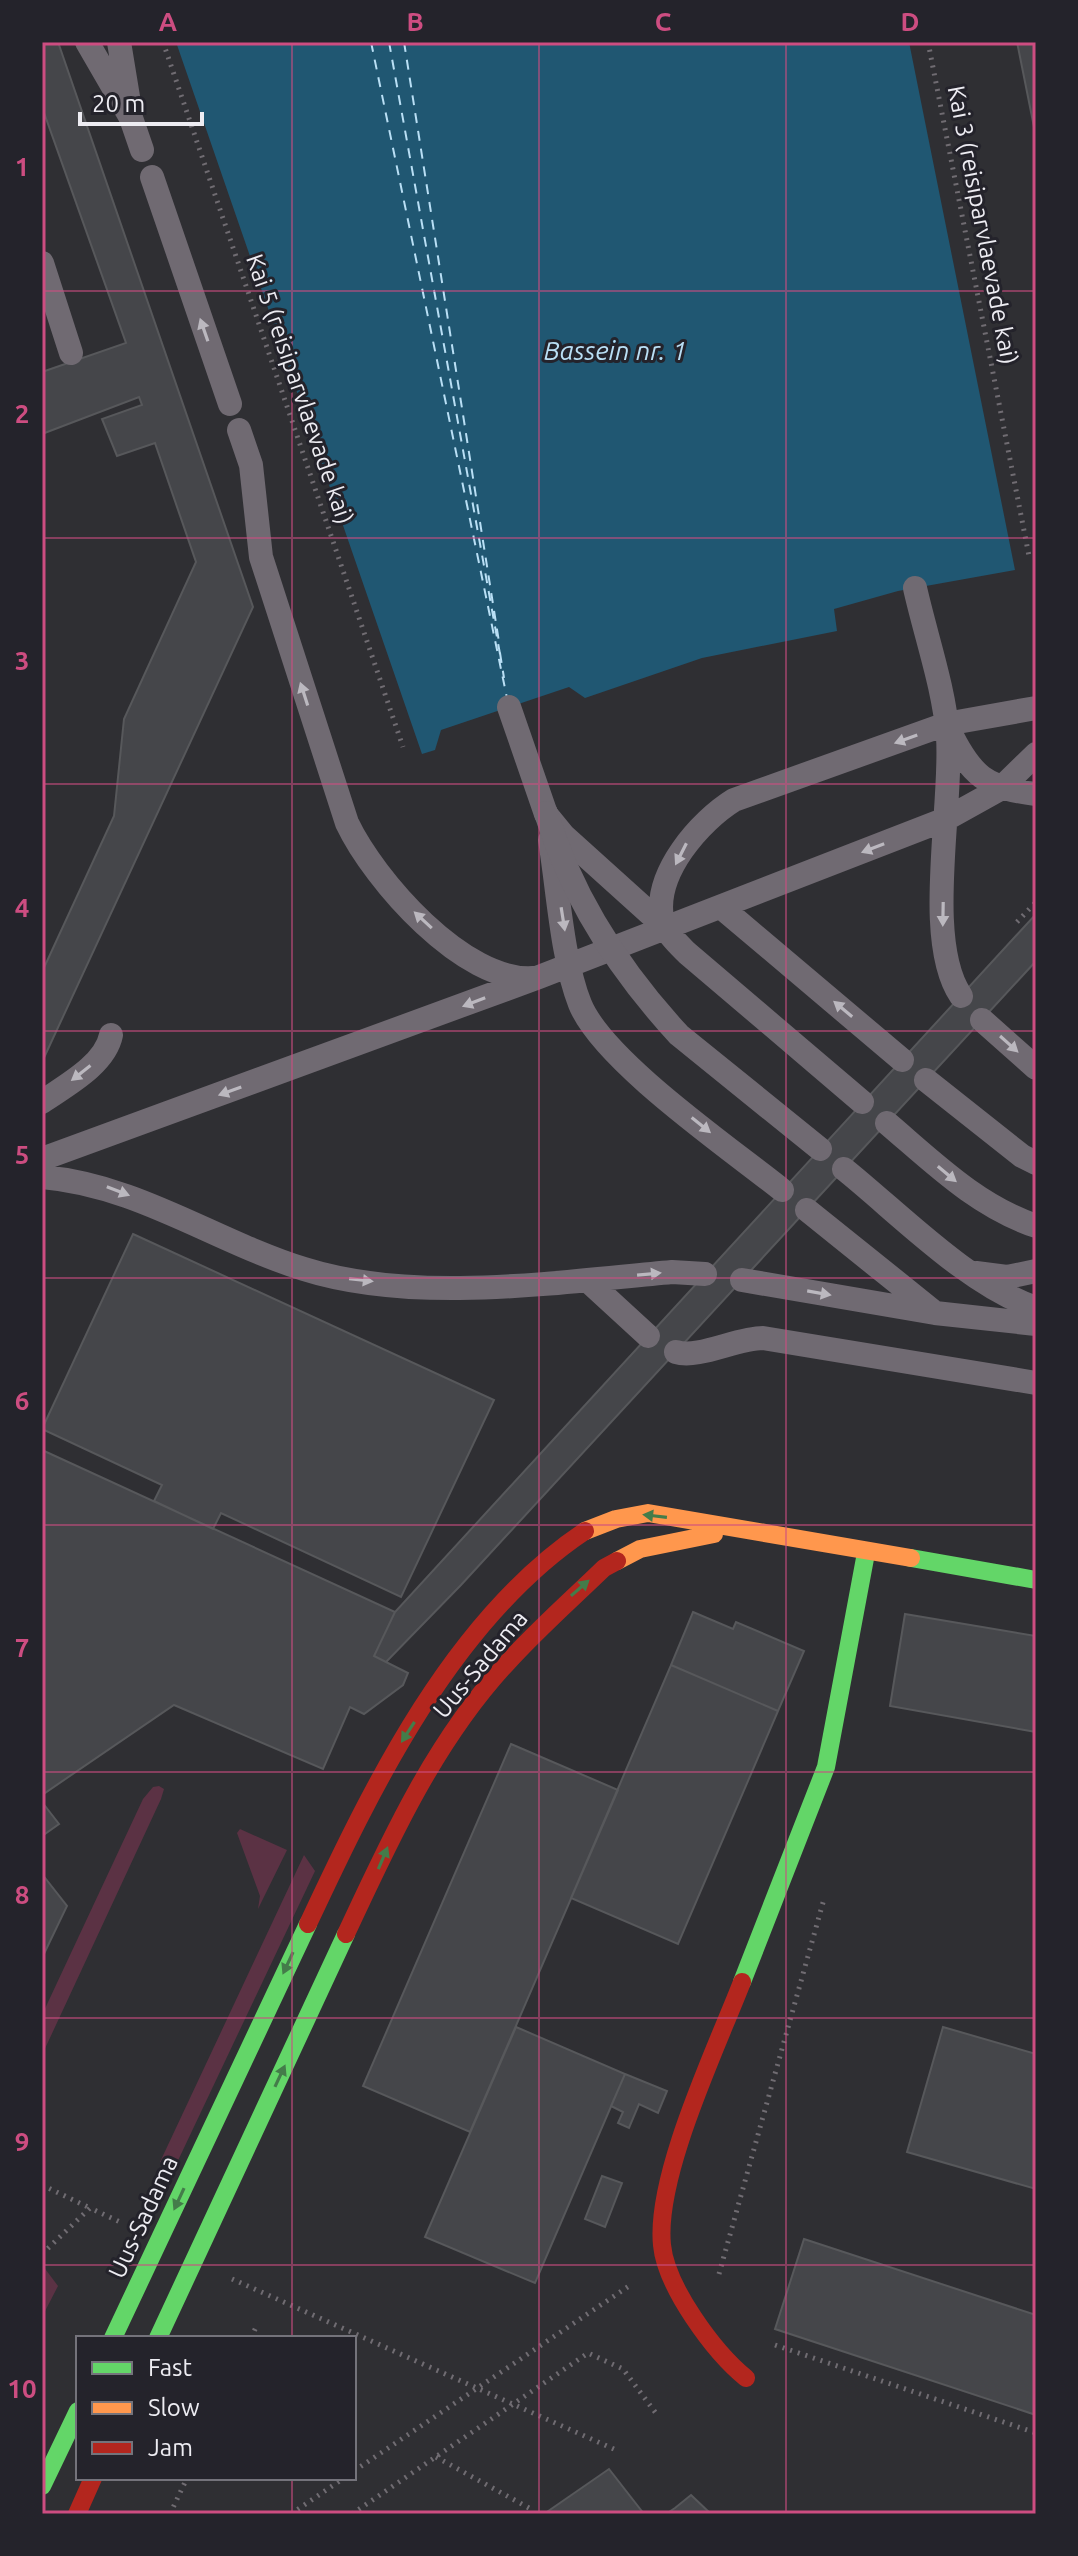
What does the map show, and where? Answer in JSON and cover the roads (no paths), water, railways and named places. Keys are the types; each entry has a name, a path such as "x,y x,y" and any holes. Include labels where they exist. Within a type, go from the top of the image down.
{"street":[{"name":"Uus-Sadama","path":"114,2336 337,1855 425,1707 494,1615 543,1562 583,1532 616,1518 648,1513 732,1530 1036,1580"},
{"name":"Uus-Sadama","path":"159,2336 397,1825 451,1736 506,1663 604,1568 640,1549 732,1530"},
{"path":"746,2378 725,2361 681,2296 662,2247 664,2200 688,2122 826,1767 866,1553"},
{"name":"Uus-Sadama","path":"337,1855 350,1887 350,1926"},
{"path":"42,2486 76,2415"},
{"path":"77,2514 92,2480"}],"lane":[{"path":"87,42 131,118"},
{"path":"119,42 131,118 142,150"},
{"path":"152,177 230,404"},
{"path":"42,263 71,353"},
{"path":"239,430 251,465 261,557 347,823 360,851 389,887 458,950 507,975 539,977"},
{"path":"915,588 946,724 944,943 949,972 961,996"},
{"path":"666,928 662,901 681,850 694,831 720,808 734,800 946,724 1036,708"},
{"path":"782,1190 641,1077 610,1047 580,1005 546,814 511,713 568,877 616,955 679,1035 820,1149"},
{"path":"946,724 969,764 1000,789 1036,794"},
{"path":"42,1159 571,965 946,819 1000,789 1036,754"},
{"path":"546,814 564,836 666,928 698,963 862,1102"},
{"path":"721,907 902,1060"},
{"path":"982,1020 1036,1068"},
{"path":"42,1102 91,1066 104,1053 111,1035"},
{"path":"926,1080 1022,1156 1036,1163"},
{"path":"887,1123 965,1189 996,1209 1036,1226"},
{"path":"844,1169 970,1271 1035,1311"},
{"path":"42,1177 106,1187 281,1261 327,1275 429,1286 587,1280 672,1272 705,1274"},
{"path":"807,1210 935,1313"},
{"path":"970,1271 1007,1277 1036,1271"},
{"path":"587,1280 648,1336"},
{"path":"742,1280 980,1319 1035,1311"},
{"path":"676,1352 689,1354 739,1340 763,1338 1036,1383"}],"water":[{"name":"Bassein nr. 1","path":"176,42 909,42 1015,570 898,591 834,609 837,631 702,658 585,698 569,687 441,730 435,750 422,754"}]}
